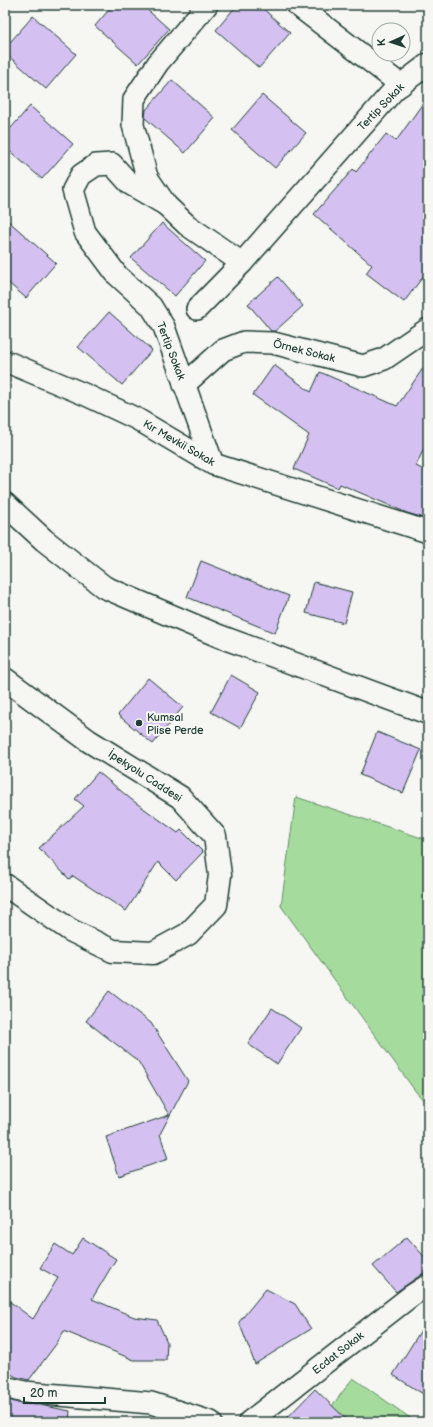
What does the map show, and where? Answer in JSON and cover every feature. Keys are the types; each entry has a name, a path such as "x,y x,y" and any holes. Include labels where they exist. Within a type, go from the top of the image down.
{"street":[{"name":"Tertip Sokak","path":"207,5 158,63 134,99 133,125 147,177 166,205 187,225 242,262"},
{"path":"297,5 401,85"},
{"name":"Tertip Sokak","path":"197,309 242,262 394,90 428,64"},
{"name":"Tertip Sokak","path":"166,205 130,184 112,164 96,165 81,175 73,190 85,232 117,275 152,306 164,327 213,464"},
{"name":"Örnek Sokak","path":"184,385 223,350 244,342 272,343 363,366 384,359 428,329"},
{"name":"Kır Mevkii Sokak","path":"5,361 137,418 213,464 428,532"},
{"path":"5,504 44,540 104,587 219,636 428,713"},
{"name":"İpekyolu Caddesi","path":"5,679 89,741 180,797 215,836 220,874 216,905 188,934 153,953 113,951 70,930 5,884"},
{"name":"Ecdat Sokak","path":"249,1422 428,1284"},
{"path":"5,1387 24,1392 152,1403 211,1422"}],"green space":[{"path":"296,797 428,840 428,1105 416,1092 281,906"},
{"path":"353,1378 416,1422 320,1422"}],"building":[{"path":"113,5 142,5 169,29 138,64 95,26"},
{"path":"237,5 259,5 290,33 259,68 216,30"},
{"path":"33,16 76,54 46,89 5,53 5,48"},
{"path":"172,80 215,118 185,153 145,118 146,110"},
{"path":"262,95 306,133 275,168 232,130"},
{"path":"428,96 428,270 404,302 366,273 372,265 314,214 353,169 356,172 386,134 396,141"},
{"path":"30,106 73,144 42,179 5,147 5,135"},
{"path":"5,218 56,263 26,298 5,280"},
{"path":"162,223 205,261 175,296 131,258"},
{"path":"278,277 303,306 275,331 271,331 248,304"},
{"path":"109,312 152,350 122,385 78,347"},
{"path":"428,361 428,439 416,466 428,472 428,519 407,513 340,484 338,488 294,469 309,435 253,395 274,365 311,392 320,372 397,406"},
{"path":"201,561 289,596 275,633 187,597"},
{"path":"314,582 352,592 344,623 306,613"},
{"path":"231,675 260,692 240,728 211,712"},
{"path":"148,678 183,707 153,744 118,715"},
{"path":"377,732 421,750 403,793 360,775"},
{"path":"98,772 132,800 178,833 181,830 203,852 176,880 158,862 126,911 73,876 69,879 39,848 84,806 75,799"},
{"path":"109,991 151,1023 188,1081 160,1134 168,1159 119,1176 106,1137 169,1115 138,1061 86,1021"},
{"path":"272,1008 301,1028 277,1064 248,1044"},
{"path":"407,1237 428,1261 428,1270 396,1292 373,1266"},
{"path":"83,1238 116,1259 92,1299 134,1317 157,1320 167,1342 166,1360 134,1360 64,1331 57,1343 29,1380 16,1377 5,1370 5,1298 33,1319 58,1278 40,1268 55,1244 72,1255"},
{"path":"266,1289 295,1304 311,1329 255,1364 239,1322"},
{"path":"428,1319 428,1397 393,1375"},
{"path":"315,1389 349,1422 283,1422"},
{"path":"5,1399 21,1404 40,1405 70,1411 69,1422 5,1422"}],"place":[{"name":"Kumsal Plise Perde","path":"139,723"}]}
